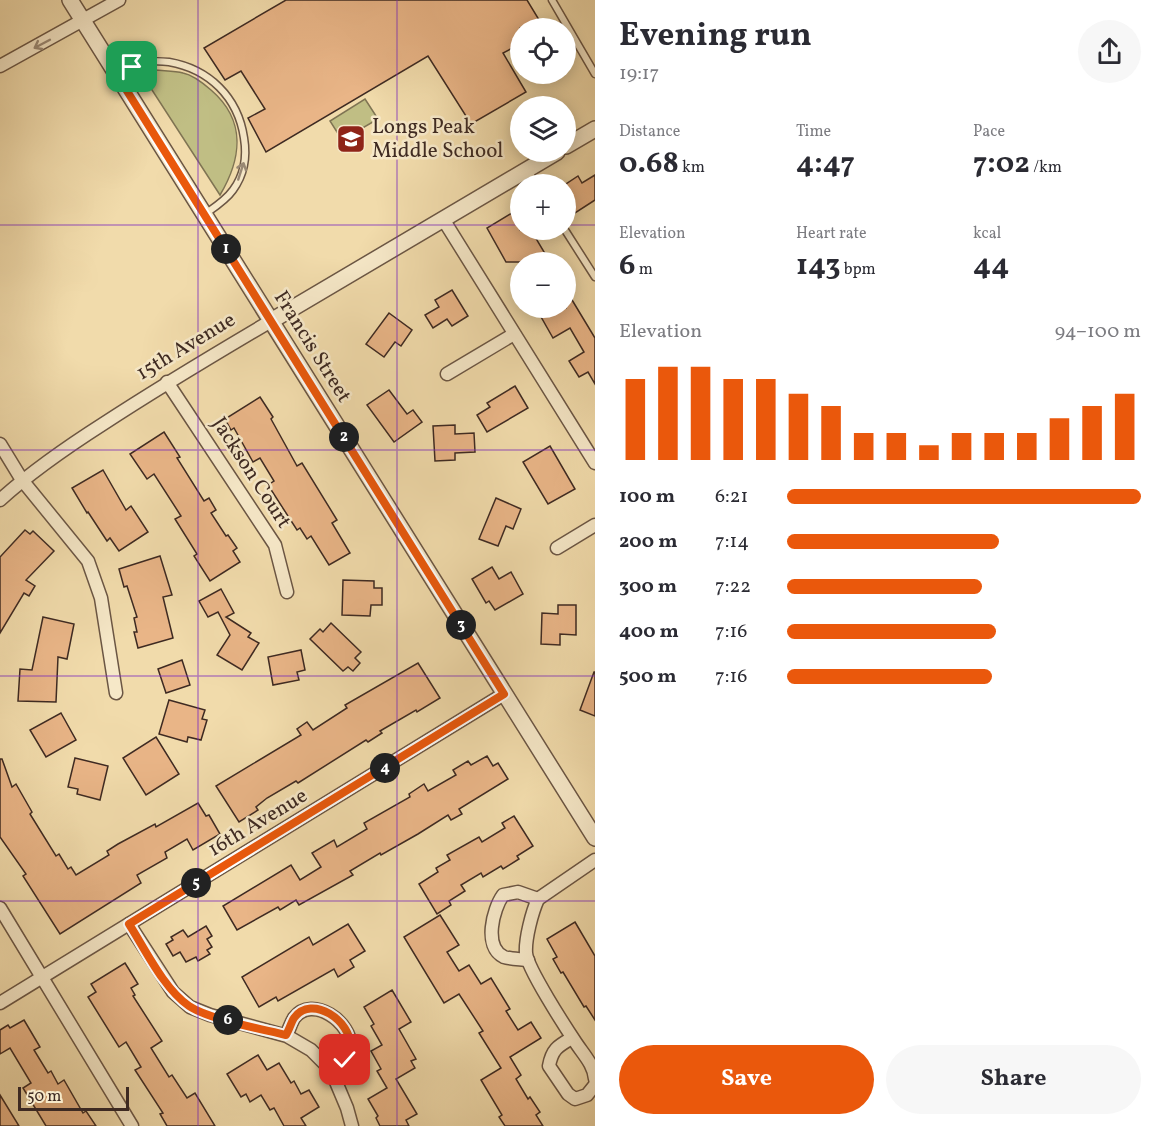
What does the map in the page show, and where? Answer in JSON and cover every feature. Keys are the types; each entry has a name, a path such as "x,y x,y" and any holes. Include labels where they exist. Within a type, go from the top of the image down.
{"street":[{"name":"Francis Street","path":"70,0 595,838"},
{"path":"0,66 119,0"},
{"path":"576,140 595,129"},
{"name":"15th Avenue","path":"0,500 22,480 56,455 167,382 539,162"},
{"path":"443,219 595,463"},
{"path":"447,374 514,334"},
{"name":"Jackson Court","path":"167,382 275,545 287,592"},
{"path":"0,444 22,480 88,561 101,598 116,693"},
{"path":"557,548 595,525"},
{"name":"16th Avenue","path":"0,1003 504,694"},
{"path":"595,860 538,899 533,909 526,954 530,968 572,1038 595,1070 595,1079"},
{"path":"528,960 503,957 496,950 491,927 496,906 503,895 518,892 538,899"},
{"path":"0,908 132,1126"},
{"path":"129,924 173,992 190,1007 210,1015 286,1035 311,1050 331,1070 352,1126"},
{"path":"286,1035 295,1017 308,1009 318,1008 330,1015 345,1029 350,1046 345,1060 334,1076"},
{"path":"572,1038 558,1047 551,1055 549,1066 568,1094 575,1099 587,1095 595,1085"}],"lane":[{"path":"552,0 595,74"},
{"path":"117,75 135,65 144,63 162,61 181,64 210,78 232,102 246,147 241,176 233,191 204,214"},
{"path":"527,169 530,174"},
{"path":"571,240 595,277"}],"shaded area":[{"path":"155,70 180,72 194,77 211,90 230,114 237,140 236,153 233,167 220,195 141,73"},
{"path":"365,99 378,119 342,140 330,121"}],"building":[{"name":"Longs Peak Middle School","path":"286,0 527,0 538,18 510,18 510,49 503,53 510,65 510,84 521,84 526,92 519,96 510,96 510,101 471,124 428,56 266,152 248,118 265,109 241,71 225,80 204,48"},
{"path":"595,175 595,200 576,212 576,177 578,176 582,183"},
{"path":"510,214 510,240 537,240 544,252 510,252 510,262 506,262 487,228"},
{"path":"452,290 468,316 452,326 447,319 433,328 425,315 439,307 435,300"},
{"path":"576,307 595,338 595,384 588,372 579,377 569,361 584,352 570,328 553,338 542,318 576,318"},
{"path":"389,313 412,330 401,346 395,342 384,357 366,344"},
{"path":"515,386 528,408 487,432 477,415 490,407 487,403"},
{"path":"389,390 407,414 413,410 422,422 394,442 367,405"},
{"path":"260,397 273,417 271,419 297,466 302,463 337,520 332,523 350,553 329,565 311,536 307,539 300,528 297,530 268,485 274,481 260,458 253,462 234,428 231,430 225,419"},
{"path":"455,425 455,434 474,433 475,452 455,453 455,460 435,461 433,426"},
{"path":"164,432 204,501 209,498 216,510 211,513 237,548 233,551 240,562 210,581 194,556 197,554 175,519 181,516 154,474 147,479 130,454"},
{"path":"550,446 575,489 548,504 523,462"},
{"path":"103,470 126,510 131,506 148,532 119,551 110,538 107,541 72,488"},
{"path":"496,498 521,509 513,529 506,526 498,546 479,539"},
{"path":"25,530 30,534 33,531 54,551 26,580 35,586 29,596 24,593 0,633 0,557"},
{"path":"160,556 172,595 163,597 173,638 138,648 134,632 137,632 134,618 137,617 119,569"},
{"path":"492,567 499,579 511,572 523,594 495,610 489,601 486,603 472,579"},
{"path":"343,580 374,581 374,588 382,588 382,605 371,605 370,616 342,615"},
{"path":"221,589 234,613 226,617 251,633 248,637 259,643 242,670 217,655 230,635 218,612 208,617 199,601"},
{"path":"558,605 576,605 576,635 560,634 560,645 541,644 542,613 558,614"},
{"path":"43,617 74,624 67,659 58,657 56,702 18,701 20,669 32,670"},
{"path":"331,623 361,652 355,658 360,663 353,671 348,667 343,671 310,639 320,629 323,632"},
{"path":"301,650 305,670 297,672 299,680 273,685 268,657"},
{"path":"182,660 190,685 166,693 158,669"},
{"path":"418,663 440,698 380,731 382,733 368,742 366,740 298,783 296,781 267,798 256,807 258,810 239,822 216,786 301,735 297,729 307,722 313,730 347,708 345,705"},
{"path":"595,672 595,716 580,710"},
{"path":"169,700 205,710 202,719 207,720 201,740 188,737 187,742 159,734"},
{"path":"61,713 76,740 46,757 30,730"},
{"path":"156,737 179,774 146,795 123,758"},
{"path":"487,756 493,766 498,763 508,779 459,809 462,814 451,820 448,815 350,871 353,875 299,905 296,900 280,910 278,907 237,930 223,906 291,865 300,880 321,867 312,853 334,840 337,847 367,829 364,823 410,797 409,794 424,784 428,791 456,775 453,770 468,761 471,765"},
{"path":"75,758 108,766 100,800 77,794 78,789 68,787"},
{"path":"0,759 2,759 12,787 16,784 32,812 30,814 56,856 59,854 68,869 71,867 76,875 109,855 107,851 118,844 155,824 156,827 198,803 206,816 209,815 220,834 193,850 187,839 165,852 167,858 137,875 141,883 60,934 23,876 26,874 0,837"},
{"path":"514,816 533,846 503,869 501,866 483,877 481,873 461,885 465,891 449,901 451,905 437,914 419,884 438,872 436,868 450,860 447,855 479,837 482,842 505,828 502,823"},
{"path":"440,915 459,945 447,952 459,971 469,965 481,984 491,978 510,1009 506,1011 518,1030 531,1022 541,1038 510,1057 521,1075 516,1079 528,1099 530,1097 540,1112 536,1115 543,1126 505,1126 499,1117 502,1115 481,1080 501,1068 479,1033 483,1031 459,994 444,1003 404,937"},
{"path":"575,922 595,956 595,1020 586,1006 584,1007 563,972 561,973 553,959 557,957 547,939"},
{"path":"348,924 365,951 350,960 354,967 338,977 334,969 278,1001 276,997 259,1007 242,977 309,937 313,945"},
{"path":"206,926 212,936 207,939 212,947 207,950 210,954 198,961 196,957 186,962 180,952 173,956 166,944 173,940 171,937 183,930 188,937"},
{"path":"125,963 138,984 131,988 135,995 133,996 162,1041 151,1048 169,1077 172,1075 187,1098 195,1093 215,1126 167,1126 160,1114 163,1113 135,1070 141,1067 126,1042 119,1047 88,997 96,992 91,984"},
{"path":"392,990 411,1022 399,1029 416,1059 411,1061 415,1068 396,1079 417,1114 406,1120 409,1126 380,1126 376,1118 378,1116 368,1099 387,1088 377,1071 381,1069 371,1051 382,1045 371,1026 374,1024 364,1007"},
{"path":"24,1020 40,1047 34,1050 48,1073 51,1071 58,1084 64,1080 83,1113 86,1111 96,1126 46,1126 23,1088 31,1083 10,1048 0,1054 0,1030 8,1025 10,1028"},
{"path":"258,1055 267,1070 279,1063 291,1083 294,1081 301,1094 309,1090 319,1107 301,1118 306,1126 284,1126 274,1108 270,1110 261,1095 250,1102 246,1094 241,1097 227,1074"},
{"path":"0,1095 19,1126 0,1126"}],"place":[{"name":"Longs Peak Middle School","path":"351,139"}],"route":[{"path":"132,67 117,75 504,694 129,924 173,992 190,1007 210,1015 286,1035 295,1017 308,1009 318,1008 330,1015 345,1029 350,1046 345,1060"}]}
